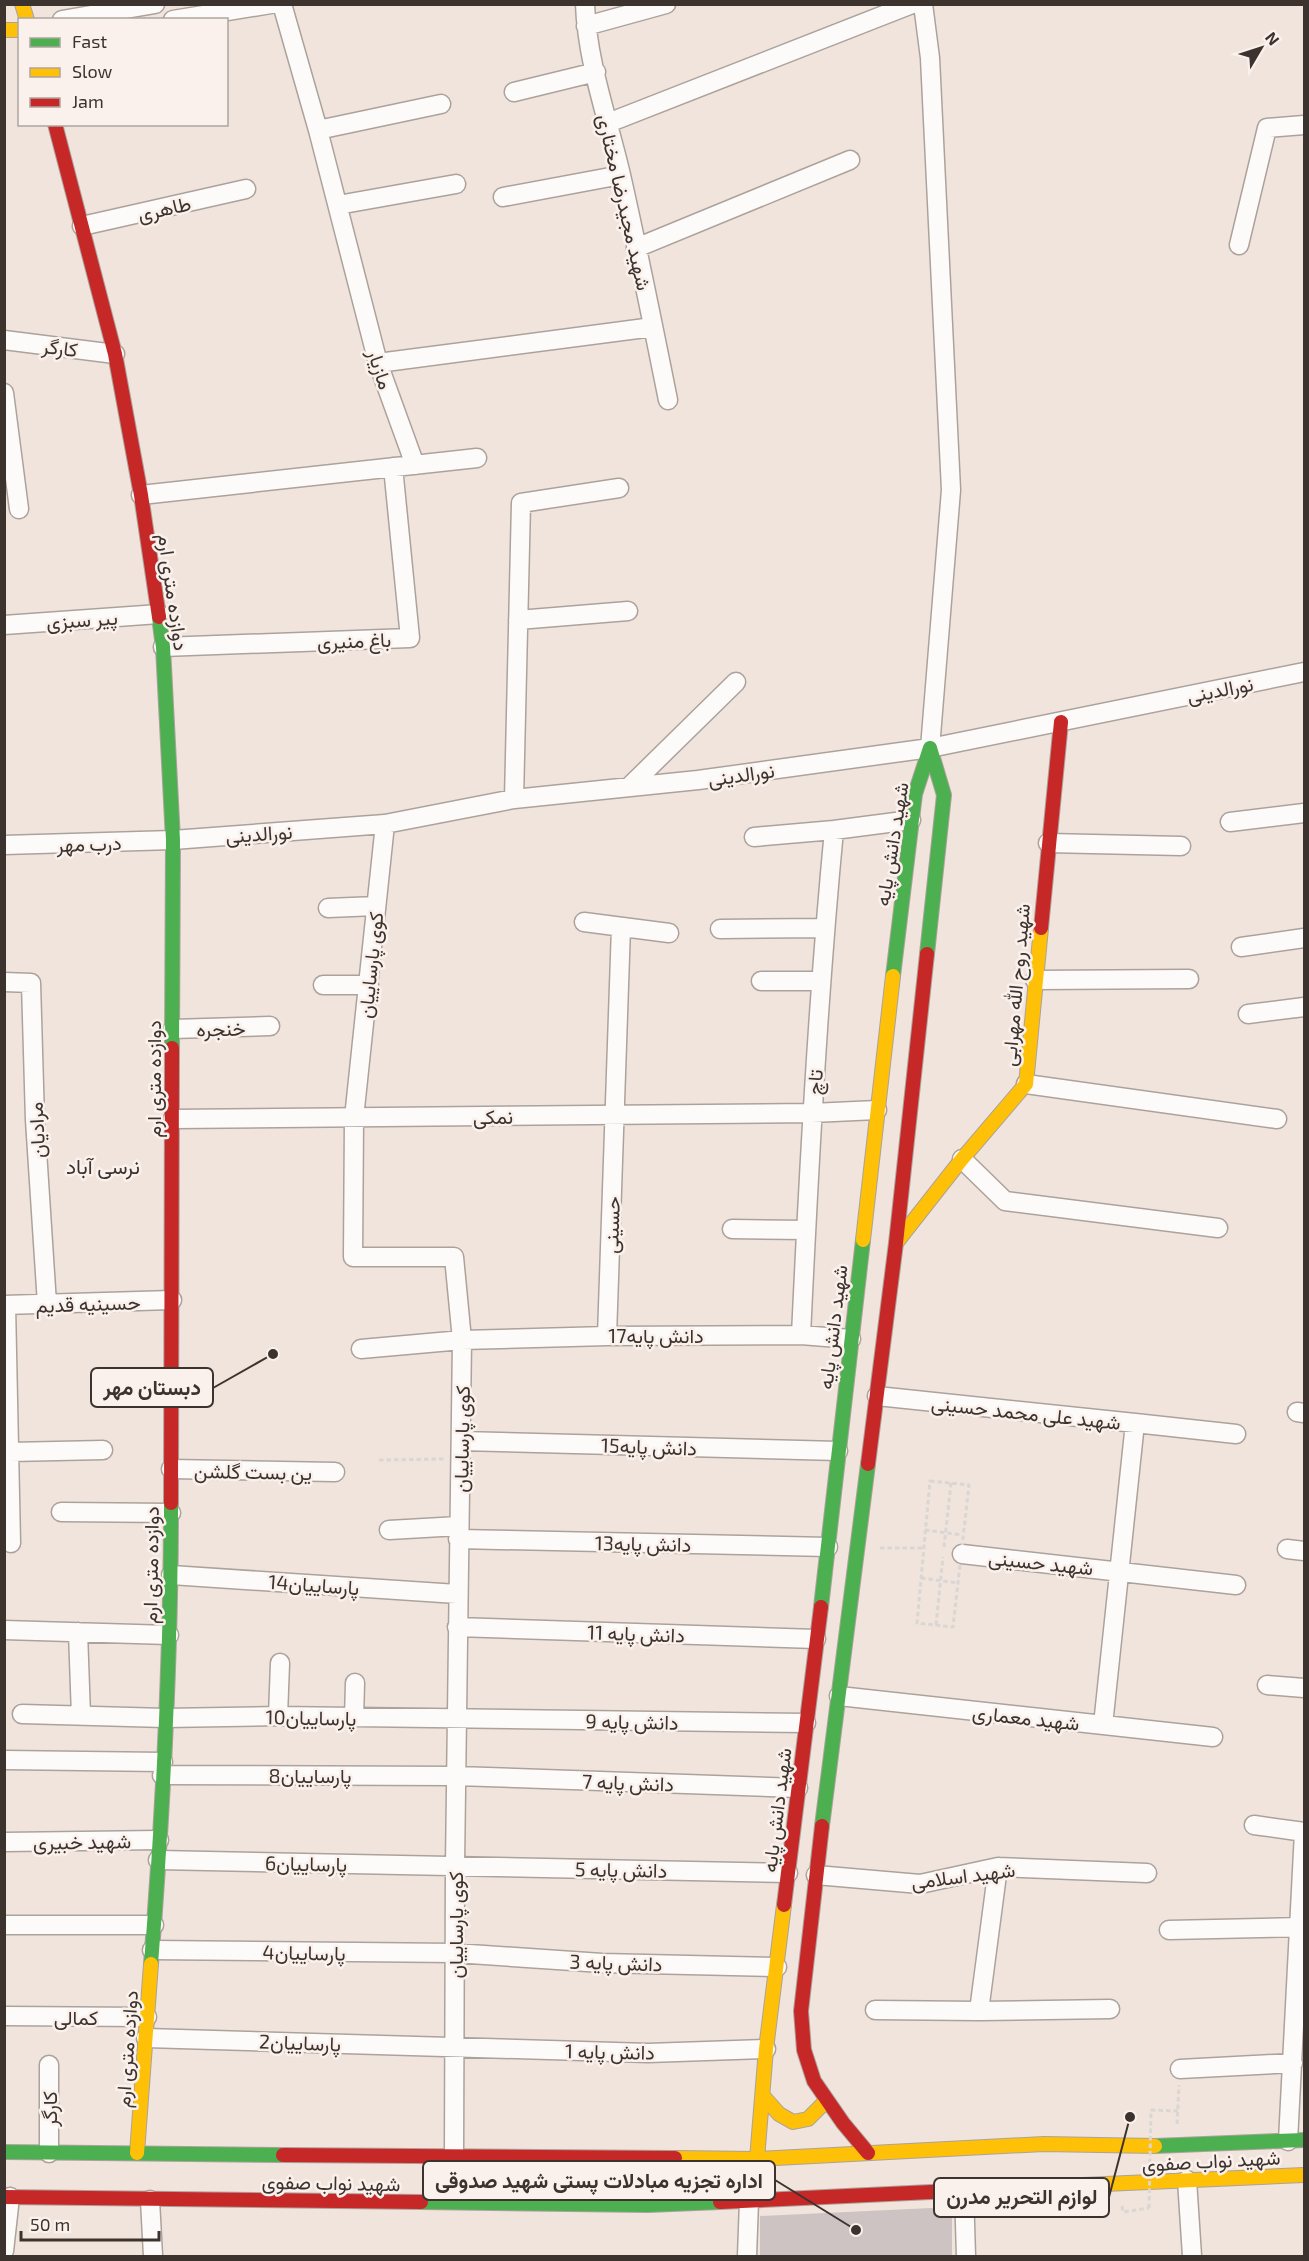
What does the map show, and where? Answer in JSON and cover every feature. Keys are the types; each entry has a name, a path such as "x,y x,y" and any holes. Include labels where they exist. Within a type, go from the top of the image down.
{"street":[{"path":"74,18 155,4"},
{"path":"185,18 271,4"},
{"name":"مازیار","path":"282,4 318,130 378,363 415,465"},
{"name":"شهید مجیدرضا مختاری","path":"585,4 586,26 621,175 668,400"},
{"path":"586,26 666,4"},
{"path":"923,4 930,58 951,490 930,748"},
{"path":"608,123 905,6"},
{"path":"514,92 596,72"},
{"path":"318,130 441,104"},
{"path":"1239,245 1267,128 1305,125"},
{"name":"دوازده متری ارم","path":"56,126 115,354 141,495 163,647 173,840 171,1575 158,1860 137,2153"},
{"path":"636,248 850,160"},
{"path":"503,196 621,175"},
{"path":"338,205 456,184"},
{"name":"طاهری","path":"82,226 246,189"},
{"path":"378,363 653,327"},
{"name":"کارگر","path":"4,340 115,354"},
{"path":"4,393 19,509"},
{"path":"141,495 477,458"},
{"name":"باغ منیری","path":"163,647 410,638 393,467"},
{"path":"514,798 521,503 619,488"},
{"path":"518,620 628,611"},
{"name":"پیر سبزی","path":"4,625 159,614"},
{"name":"نورالدینی","path":"173,840 385,824 514,798 710,778 930,748 1305,672"},
{"path":"629,787 736,682"},
{"name":"شهید روح الله مهرابی","path":"879,1241 962,1159 1026,1084 1061,722"},
{"name":"شهید دانش پایه","path":"868,2153 826,2101 814,2081 807,2062 801,2011 877,1396 879,1241 877,1110 911,820 915,794 930,748"},
{"name":"شهید دانش پایه","path":"757,2159 766,2049 828,1547 851,1339 879,1241 944,795 930,748"},
{"path":"1230,822 1305,813"},
{"path":"754,837 911,820"},
{"name":"کوی پارساییان","path":"385,824 354,1118 353,1257 454,1257 462,1340 457,1627 454,2156"},
{"name":"تاچ","path":"801,1335 812,1113 834,830"},
{"name":"درب مهر","path":"4,845 173,840"},
{"path":"1048,843 1181,846"},
{"path":"328,908 376,906"},
{"path":"584,922 669,933"},
{"name":"حسینی","path":"607,1335 621,927"},
{"path":"720,929 825,928"},
{"path":"1240,947 1305,938"},
{"path":"1035,980 1189,979"},
{"path":"761,981 821,981"},
{"name":"مرادیان","path":"4,982 31,983 35,1120 47,1304"},
{"path":"323,986 369,985"},
{"path":"1248,1014 1305,1007"},
{"name":"خنجره","path":"173,1029 270,1026"},
{"path":"1026,1084 1277,1119"},
{"name":"نمکی","path":"173,1119 812,1113 877,1110"},
{"path":"962,1159 1005,1200 1218,1228"},
{"path":"732,1229 806,1230"},
{"name":"حسینیه قدیم","path":"5,1305 172,1300"},
{"path":"5,1305 10,1452 10,1543"},
{"name":"دانش پایه17","path":"361,1349 462,1340 607,1335 801,1335 851,1339"},
{"name":"شهید علی محمد حسینی","path":"877,1396 1135,1423 1103,1725"},
{"path":"1135,1423 1236,1434"},
{"path":"10,1452 103,1450"},
{"name":"دانش پایه15","path":"461,1450 837,1451"},
{"name":"ین بست گلشن","path":"171,1469 335,1472"},
{"path":"61,1512 171,1513"},
{"name":"دانش پایه13","path":"389,1530 828,1547"},
{"name":"شهید حسینی","path":"962,1554 1236,1585"},
{"name":"پارساییان14","path":"171,1575 458,1594"},
{"name":"دانش پایه 11","path":"457,1627 816,1639"},
{"path":"4,1630 169,1635"},
{"path":"78,1632 81,1716"},
{"path":"278,1716 280,1663"},
{"path":"354,1718 355,1683"},
{"path":"1267,1685 1305,1688"},
{"name":"شهید معماری","path":"839,1696 1213,1737"},
{"name":"پارساییان10","path":"22,1714 165,1718 278,1716 457,1719"},
{"name":"دانش پایه 9","path":"457,1719 806,1723"},
{"name":"پارساییان8","path":"4,1760 162,1769 457,1776"},
{"name":"دانش پایه 7","path":"457,1776 798,1788"},
{"path":"1254,1825 1304,1832 1293,2063 1296,2141"},
{"name":"شهید خبیری","path":"4,1842 159,1840"},
{"name":"پارساییان6","path":"158,1860 455,1865"},
{"name":"دانش پایه 5","path":"455,1865 788,1873"},
{"path":"979,2011 998,1867"},
{"name":"شهید اسلامی","path":"816,1875 920,1884 998,1867 1147,1873"},
{"path":"4,1925 154,1925"},
{"path":"1169,1930 1300,1927"},
{"name":"پارساییان4","path":"152,1950 455,1953"},
{"name":"دانش پایه 3","path":"455,1953 602,1963 777,1967"},
{"path":"875,2010 1110,2009"},
{"name":"کمالی","path":"4,2016 147,2017"},
{"name":"پارساییان2","path":"146,2038 455,2046"},
{"name":"دانش پایه 1","path":"455,2046 648,2053 766,2049"},
{"path":"1180,2070 1293,2063"},
{"name":"کارگر","path":"49,2065 49,2153"},
{"path":"763,2096 778,2115 790,2121 802,2123 814,2117 826,2101"},
{"name":"شهید نواب صفوی","path":"4,2152 757,2159 868,2153 1069,2150 1296,2141"},
{"name":"شهید نواب صفوی","path":"7,2197 648,2205 964,2191 1070,2180 1187,2180 1305,2175"},
{"path":"1187,2180 1192,2256"},
{"path":"964,2191 966,2256"},
{"path":"4,2251 7,2197"},
{"path":"150,2200 153,2256"},
{"path":"747,2256 749,2201"}],"path":[{"path":"379,1460 461,1450"},
{"path":"925,1530 964,1535"},
{"path":"921,1578 958,1583"},
{"path":"1123,2212 1149,2208 1151,2110 1178,2111 1180,2070"}],"building":[{"path":"952,2207 952,2256 760,2256 760,2216"}],"traffic: fast":[{"path":"159,617 163,647 173,840 172,1048"},
{"path":"927,954 944,795 930,748"},
{"path":"893,976 915,794 930,748"},
{"path":"821,1607 863,1240"},
{"path":"822,1826 868,1464"},
{"path":"151,1964 166,1734 171,1503"},
{"path":"1155,2146 1304,2140"},
{"path":"4,2152 283,2155"},
{"path":"421,2202 648,2205 720,2202"}],"traffic: slow":[{"path":"22,4 26,18"},
{"path":"4,30 18,30"},
{"path":"896,1243 962,1159 1026,1084 1041,928"},
{"path":"863,1240 893,976"},
{"path":"757,2159 766,2049 784,1905"},
{"path":"137,2153 151,1964"},
{"path":"763,2096 779,2114 793,2122 808,2119 826,2101"},
{"path":"675,2158 757,2159 1044,2144 1155,2146"},
{"path":"973,2190 1304,2175"}],"traffic: jam":[{"path":"56,126 115,354 141,495 159,617"},
{"path":"1041,928 1061,722"},
{"path":"868,1464 896,1243 927,954"},
{"path":"171,1503 172,1048"},
{"path":"784,1905 821,1607"},
{"path":"822,1826 801,2011 804,2050 814,2081 843,2123 868,2153"},
{"path":"283,2155 675,2158"},
{"path":"720,2202 973,2190"},
{"path":"4,2197 421,2202"}],"place":[{"name":"دبستان مهر","path":"273,1354"},
{"name":"لوازم التحریر مدرن","path":"1130,2117"},
{"name":"اداره تجزیه مبادلات پستی شهید صدوقی","path":"856,2230"}],"district":[{"name":"نرسی آباد","path":"103,1165"}]}
